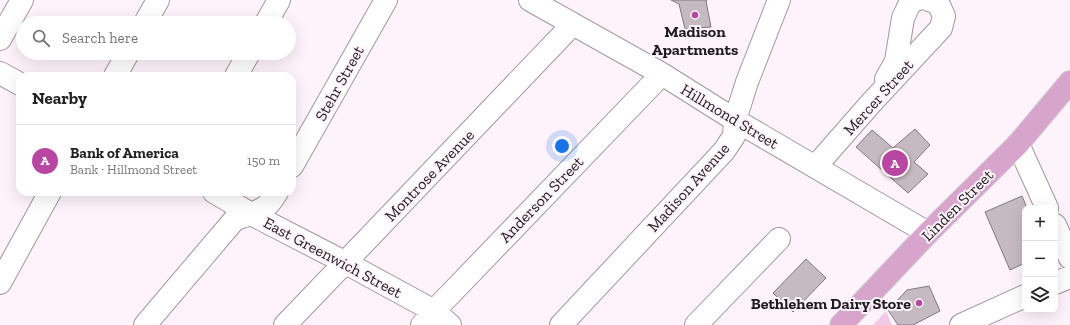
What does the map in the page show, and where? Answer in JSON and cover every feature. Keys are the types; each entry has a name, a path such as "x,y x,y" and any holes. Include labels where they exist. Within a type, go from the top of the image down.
{"main road":[{"name":"Linden Street","path":"841,325 928,233 1018,144 1070,82"}],"street":[{"path":"0,40 22,0"},
{"path":"149,16 158,0"},
{"path":"270,16 279,0"},
{"name":"Stehr Street","path":"296,159 386,0"},
{"name":"Hillmond Street","path":"530,0 662,74 736,120 928,233"},
{"name":"Madison Avenue","path":"561,325 724,151 734,136 736,120 747,82 779,0"},
{"path":"872,102 896,61 903,18 910,3 916,0"},
{"name":"Mercer Street","path":"815,167 872,102 941,28 944,16 938,3 928,0"},
{"name":"Montrose Avenue","path":"285,325 573,24"},
{"path":"117,72 124,60"},
{"path":"238,72 245,60"},
{"path":"0,73 16,82"},
{"name":"Anderson Street","path":"435,320 662,74"},
{"path":"1018,144 1046,205"},
{"path":"0,283 48,196"},
{"name":"East Greenwich Street","path":"221,196 251,214 346,262 435,320"},
{"path":"145,325 235,219 266,207 275,196"},
{"path":"1058,232 1070,258"},
{"path":"696,325 779,239"},
{"path":"1058,282 1070,276"},
{"path":"961,325 1022,297"}],"shaded area":[{"path":"886,311 892,325 873,325"}],"building":[{"name":"Madison Apartments","path":"671,0 707,0 711,27 685,29 679,4"},
{"path":"915,129 930,145 914,162 928,174 908,193 856,147 872,130 893,148"},
{"path":"1022,196 1026,205 1022,205 1022,264 1010,270 985,212"},
{"path":"806,259 826,278 793,312 773,293"},
{"path":"929,286 940,311 913,325 898,325 888,310 907,290"}],"place":[{"name":"Madison Apartments","path":"695,15"},
{"name":"Bank of America","path":"895,163"},
{"name":"Bethlehem Dairy Store","path":"919,303"}]}
